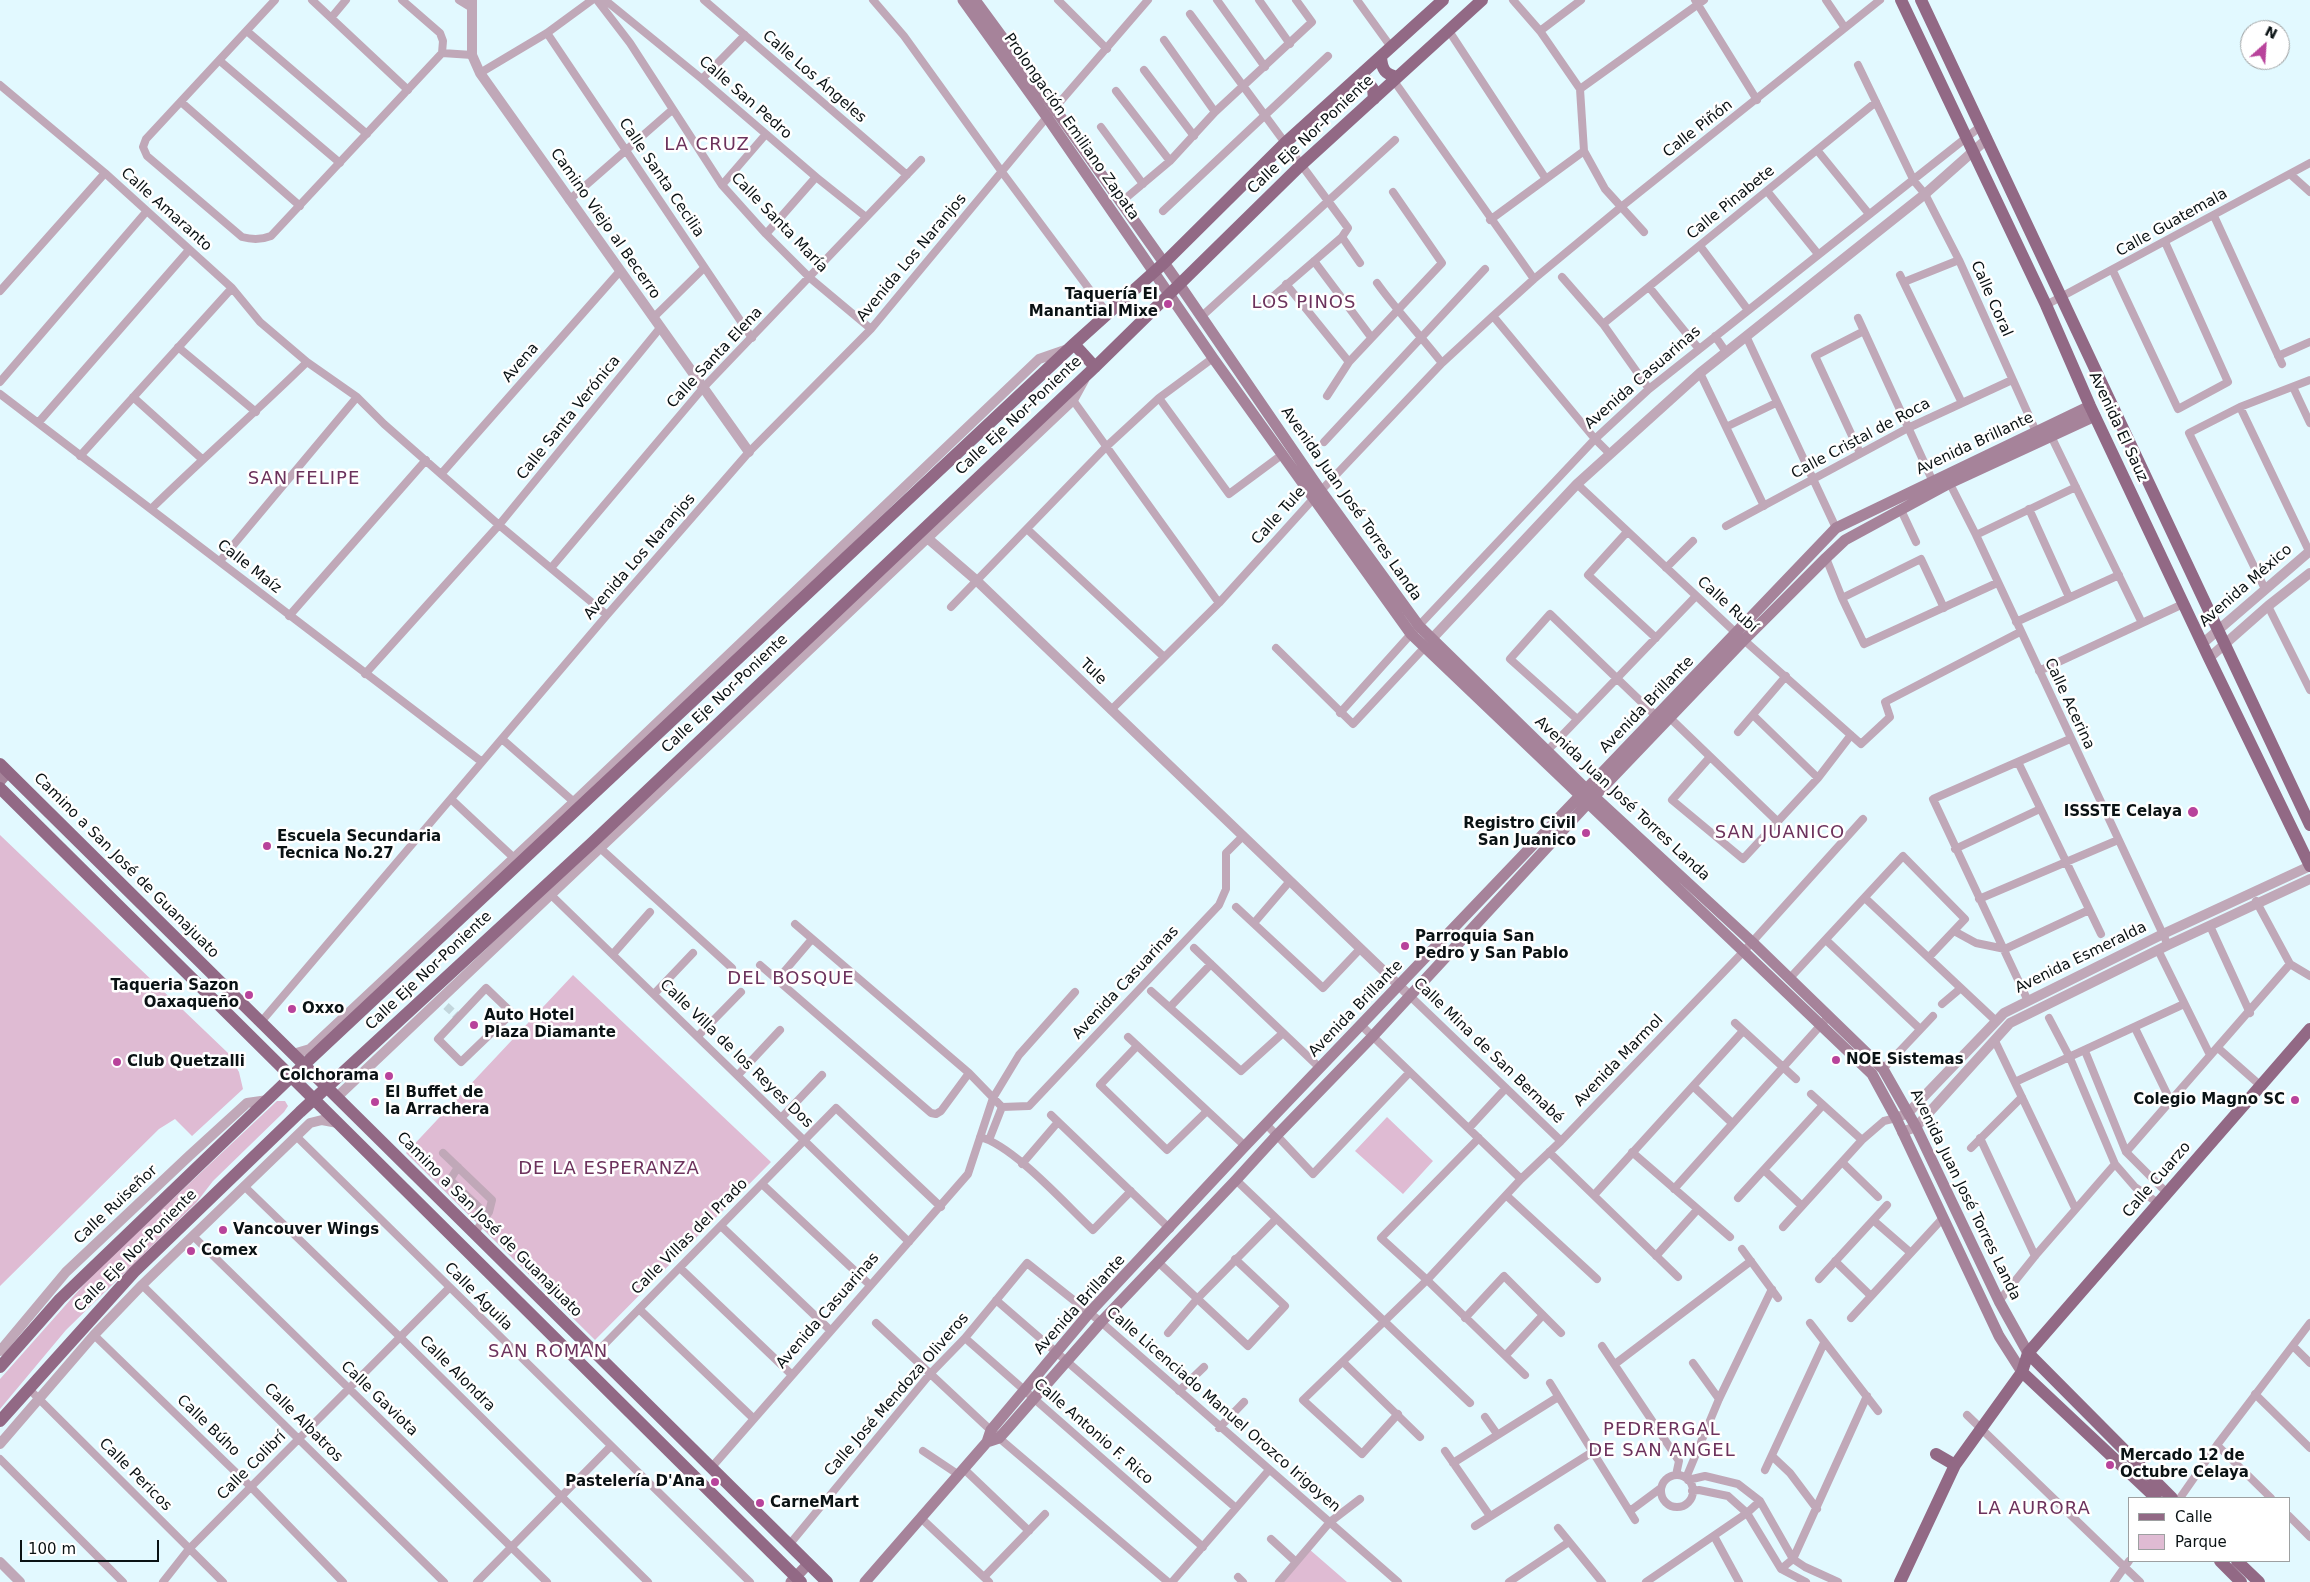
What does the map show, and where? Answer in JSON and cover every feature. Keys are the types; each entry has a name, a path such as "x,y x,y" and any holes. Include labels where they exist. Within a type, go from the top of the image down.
{"main road":[{"name":"Prolongación Emiliano Zapata","path":"963,0 1051,113"},
{"name":"Prolongación Emiliano Zapata","path":"975,0 1154,272"},
{"name":"Calle Eje Nor-Poniente","path":"2,1357 291,1077 1107,313 1164,263 1285,143 1443,0"},
{"name":"Calle Eje Nor-Poniente","path":"0,1421 134,1272 314,1100 547,891 924,536 1070,396 1091,370 1301,165 1482,0"},
{"name":"Avenida El Sauz","path":"1901,0 1972,154 2046,305 2092,411 2183,604 2310,866"},
{"name":"Avenida El Sauz","path":"1921,0 2310,825"},
{"path":"1381,57 1382,68 1386,74 1396,79"},
{"path":"1357,78 1367,80 1373,89 1374,99"},
{"name":"Avenida Juan José Torres Landa","path":"1051,113 1179,284 1318,494 1415,630 1424,648 1587,796 1824,1021 1883,1069 1916,1127 1999,1301 2028,1353 2171,1497"},
{"name":"Avenida Juan José Torres Landa","path":"1154,272 1213,358 1283,454 1318,494"},
{"path":"1071,347 1091,370"},
{"name":"Avenida Brillante","path":"2038,437 2051,436 2092,411"},
{"name":"Avenida Brillante","path":"995,1434 1023,1389 1090,1312 1170,1229 1245,1146 1399,986 1587,796 1670,718 1836,528 1935,485 2092,411"},
{"name":"Avenida Brillante","path":"865,1582 922,1519 987,1442 1035,1398 1101,1322 1236,1180 1276,1135 1410,996 1657,716 1740,636 1845,540 1901,510 1935,485"},
{"name":"Avenida Juan José Torres Landa","path":"1415,630 1432,638 1547,751 1587,796"},
{"name":"Camino a San José de Guanajuato","path":"3,772 261,1022 789,1545 808,1564 819,1580"},
{"path":"0,788 796,1580 808,1564"},
{"name":"Avenida Juan José Torres Landa","path":"1748,947 1788,979 1872,1074 1896,1118 2000,1336 2022,1372 2155,1497"},
{"name":"Calle Cuarzo","path":"2028,1353 2310,1029"},
{"path":"1900,1582 1955,1465 2022,1372 2028,1353"},
{"path":"1936,1454 1955,1465"},
{"path":"2221,1562 2241,1582"},
{"path":"2238,1562 2259,1582"}],"street":[{"path":"275,0 248,32 146,139 144,147 147,156 242,236 262,240 271,236 300,206 442,53 443,41 440,33 402,0"},
{"path":"312,0 408,90"},
{"path":"331,18 346,0"},
{"path":"459,0 472,4"},
{"path":"480,73 547,33 592,0"},
{"name":"Calle Santa María","path":"597,0 630,43 722,185 766,234 810,278 871,329"},
{"name":"Calle San Pedro","path":"605,0 702,79 816,178 866,217"},
{"name":"Calle Los Ángeles","path":"704,0 906,175"},
{"path":"873,0 904,36 1107,313"},
{"path":"1058,0 1107,49"},
{"name":"Avenida Los Naranjos","path":"261,1022 452,800 607,615 749,452 871,329 1148,0"},
{"path":"1217,0 1265,67"},
{"path":"1259,0 1290,44"},
{"path":"1120,203 1170,161 1215,112 1312,22 1296,0"},
{"path":"1358,0 1391,47"},
{"path":"1513,0 1540,31 1580,88 1584,151 1605,189 1644,232"},
{"path":"1540,31 1582,0"},
{"path":"1826,0 1845,28"},
{"name":"Calle Piñón","path":"1534,279 1880,0"},
{"path":"1580,88 1699,2 1757,100"},
{"name":"Camino Viejo al Becerro","path":"472,4 472,56 480,73 749,452"},
{"path":"1190,14 1348,228 1342,237 1262,306"},
{"path":"630,43 640,29"},
{"path":"1449,31 1546,179"},
{"path":"248,32 367,134"},
{"name":"Calle Santa Cecilia","path":"547,33 752,338"},
{"path":"702,79 745,35"},
{"path":"1164,40 1215,112"},
{"path":"442,53 472,56"},
{"path":"1163,211 1328,56"},
{"path":"220,61 340,163"},
{"name":"Calle Coral","path":"1858,65 1914,181 1925,194 1959,260 2038,437"},
{"path":"1144,70 1194,136"},
{"path":"1396,79 1490,220 1534,279"},
{"name":"Calle Amaranto","path":"0,85 105,173 232,288 260,322 307,362 357,396 384,424 499,525 607,615"},
{"path":"1116,91 1170,161"},
{"path":"181,102 300,206"},
{"name":"Calle Pinabete","path":"1603,324 1876,102"},
{"path":"569,200 672,110"},
{"name":"Avenida Casuarinas","path":"1340,713 1594,439 1649,389 1818,254 1966,140 1981,126"},
{"path":"1101,127 1143,184"},
{"path":"722,185 766,134"},
{"path":"1201,318 1395,140"},
{"path":"1276,648 1353,724 1577,484 1700,373 1925,194 1987,140"},
{"path":"1817,150 1869,214"},
{"path":"1490,220 1584,151"},
{"name":"Calle Santa Elena","path":"551,568 703,388 921,160"},
{"name":"Calle Guatemala","path":"2046,305 2113,271 2310,162"},
{"path":"0,290 105,173"},
{"path":"2290,174 2310,192"},
{"path":"766,234 816,178"},
{"path":"1767,191 1818,254"},
{"path":"1327,396 1349,362 1442,263 1393,192"},
{"path":"0,382 146,212"},
{"path":"2214,216 2282,364"},
{"path":"1342,237 1360,263"},
{"path":"2113,271 2178,409 2228,382 2165,242"},
{"path":"1700,246 1748,310"},
{"path":"38,423 190,250"},
{"path":"1959,260 1902,278 1962,403"},
{"path":"1314,261 1371,337"},
{"path":"653,318 704,268"},
{"path":"1324,442 1484,269"},
{"name":"Avena","path":"442,474 620,270"},
{"path":"1562,277 1603,324 1649,389"},
{"name":"Calle Tule","path":"1111,710 1219,603 1318,494 1442,364 1534,279"},
{"path":"1377,283 1397,311 1421,336 1442,364"},
{"path":"1286,284 1349,362"},
{"path":"1649,287 1699,349"},
{"path":"80,456 232,288"},
{"path":"1493,316 1594,439 1610,454"},
{"path":"1858,318 1935,485"},
{"name":"Calle Santa Verónica","path":"365,674 499,525 660,328"},
{"path":"1860,453 1815,356 1864,332"},
{"path":"1715,336 1726,352"},
{"path":"1746,336 1836,528"},
{"path":"2278,356 2310,342"},
{"path":"178,347 256,412"},
{"path":"293,1054 310,1049 574,802 1039,359 1071,347"},
{"path":"951,607 1107,446 1159,398 1213,358"},
{"path":"152,509 202,459 256,412 307,362"},
{"path":"1700,373 1764,506"},
{"name":"Calle Cristal de Roca","path":"1726,526 1908,428 2012,380"},
{"path":"2264,589 2189,433 2240,407 2310,380"},
{"path":"2293,387 2310,423"},
{"name":"Calle Maíz","path":"0,394 482,762"},
{"path":"220,561 357,396"},
{"path":"1070,396 1219,603"},
{"path":"133,397 202,459"},
{"path":"1159,398 1228,494 1283,454"},
{"path":"1726,426 1776,403"},
{"path":"2240,407 2309,551"},
{"path":"2051,436 2142,623"},
{"path":"289,616 426,460"},
{"name":"Calle Acerina","path":"1948,479 2168,945"},
{"name":"Calle Rubí","path":"1577,484 1696,596 1861,744 1890,717 1885,702 2020,632"},
{"path":"1976,535 2076,487"},
{"path":"2028,509 2069,597"},
{"path":"1901,510 1916,542"},
{"path":"1027,528 1164,657"},
{"path":"1627,532 1588,575 1656,638"},
{"path":"336,1097 443,1003 547,891 600,848 924,536"},
{"name":"Tule","path":"924,536 976,580 1242,837"},
{"path":"1666,568 1693,541"},
{"name":"Avenida México","path":"2202,644 2309,551"},
{"path":"1826,558 1842,598 1864,644 1997,583"},
{"path":"1842,598 1921,559 1944,608"},
{"name":"Avenida México","path":"2209,658 2268,606 2310,573"},
{"path":"2016,622 2119,574"},
{"path":"1547,751 1696,596"},
{"path":"2039,671 2183,604"},
{"path":"2268,606 2310,690"},
{"path":"1577,719 1510,658 1550,614 1657,716"},
{"path":"1738,732 1754,716 1786,676"},
{"path":"1754,716 1818,778"},
{"path":"1670,718 1777,821"},
{"path":"1710,758 1672,800 1743,859 1818,778 1851,735"},
{"path":"2028,1001 2005,949 1978,899 1933,799 2070,738"},
{"path":"502,739 574,802"},
{"path":"2018,762 2101,934"},
{"path":"452,800 514,858"},
{"path":"1955,849 2040,809"},
{"name":"Avenida Marmol","path":"1398,1414 1362,1454 1303,1400 1386,1322 1521,1179 1561,1141 1748,947 1863,819"},
{"name":"Avenida Casuarinas","path":"1002,1107 1029,1106 1035,1101 1220,905 1226,889 1226,852 1242,837"},
{"name":"Calle Mina de San Bernabé","path":"1242,837 1561,1141"},
{"path":"1978,899 2118,840"},
{"path":"600,848 732,968"},
{"path":"1788,979 1903,856 1965,919 1930,957"},
{"name":"Avenida Esmeralda","path":"1896,1118 1908,1113 2004,1013 2163,934 2310,866"},
{"name":"Avenida Esmeralda","path":"1902,1132 1916,1127 2010,1023 2168,945 2310,879"},
{"path":"1254,923 1290,881"},
{"name":"Calle Villa de los Reyes Dos","path":"547,891 909,1242"},
{"path":"2250,894 2259,904 2290,964 2310,976"},
{"path":"1865,898 1996,1021"},
{"path":"1236,907 1323,988 1360,949"},
{"path":"1954,931 1976,943 2005,949 2089,910"},
{"path":"613,954 650,912"},
{"path":"795,924 968,1073 1002,1107 989,1140"},
{"path":"2210,926 2250,1013"},
{"path":"777,980 812,939"},
{"path":"1826,940 1920,1029"},
{"path":"1194,948 1320,1068"},
{"path":"2158,950 2210,1055"},
{"path":"654,994 693,953"},
{"path":"1170,1008 1211,964"},
{"path":"2126,1152 2210,1055 2250,1013 2290,964"},
{"path":"760,966 931,1113 936,1114 941,1111 968,1073"},
{"path":"486,988 512,1012 461,1062 438,1040 459,1018 486,988"},
{"path":"1942,1004 1960,988"},
{"path":"1151,991 1241,1071 1283,1033"},
{"path":"698,1036 741,992"},
{"path":"1075,992 1019,1055 992,1098 980,1137 989,1140 1022,1164 1093,1230 1131,1191"},
{"path":"2015,1082 2184,1004"},
{"path":"1883,1069 1933,1016"},
{"path":"2049,1018 2070,1058 2115,1164 2135,1187 2158,1203"},
{"path":"1674,1189 1824,1021"},
{"path":"1735,1024 1796,1079"},
{"path":"1361,1026 1521,1179"},
{"path":"2135,1028 2171,1102"},
{"path":"738,1075 780,1030"},
{"path":"1595,1194 1743,1031"},
{"path":"1128,1037 1206,1112 1245,1146"},
{"path":"1995,1041 2075,1208"},
{"path":"1137,1046 1100,1086 1167,1150 1206,1112"},
{"path":"2218,1048 2261,1086"},
{"path":"1969,1049 1979,1058"},
{"path":"2085,1051 2126,1152 2167,1193"},
{"path":"1266,1124 1313,1174 1409,1073"},
{"path":"782,1117 822,1075"},
{"path":"1693,1086 1732,1123"},
{"path":"1469,1128 1506,1088"},
{"path":"1811,1094 1862,1140"},
{"path":"1971,1148 2022,1096"},
{"path":"1738,1198 1765,1171 1823,1106"},
{"name":"Calle Villas del Prado","path":"595,1354 836,1108 940,1208"},
{"path":"1051,1115 1170,1229"},
{"path":"1783,1227 1862,1140 1884,1121 1896,1118"},
{"path":"0,1444 94,1335 142,1284 296,1136 310,1123 322,1120 338,1123"},
{"path":"1022,1164 1058,1122"},
{"name":"Calle Águila","path":"296,1136 610,1447 750,1582"},
{"name":"Avenida Casuarinas","path":"711,1468 791,1374 940,1208 968,1174 980,1137"},
{"path":"1479,1138 1380,1238 1427,1280 1525,1375"},
{"path":"1980,1138 2035,1256"},
{"path":"1549,1152 1595,1194 1678,1277"},
{"path":"1632,1152 1730,1237"},
{"path":"443,1153 492,1200 487,1215 474,1234"},
{"path":"1843,1163 1878,1197"},
{"path":"1999,1301 2075,1208 2115,1164"},
{"path":"458,1167 450,1180 487,1215"},
{"path":"1765,1171 1802,1206"},
{"path":"1236,1180 1470,1403"},
{"path":"762,1184 870,1285"},
{"name":"Calle Alondra","path":"244,1186 648,1582"},
{"path":"1507,1196 1597,1279"},
{"path":"1819,1279 1887,1205"},
{"path":"1656,1256 1697,1210"},
{"path":"1851,1318 1943,1218"},
{"path":"1168,1333 1235,1259 1276,1219"},
{"path":"1873,1220 1911,1254"},
{"path":"721,1226 830,1330"},
{"name":"Calle Gaviota","path":"193,1236 547,1582"},
{"path":"1742,1249 1778,1298"},
{"path":"1158,1262 1248,1346 1286,1306 1235,1259"},
{"path":"1615,1364 1751,1261"},
{"path":"1835,1261 1871,1296"},
{"name":"Calle Licenciado Manuel Orozco Irigoyen","path":"1026,1263 1090,1312 1179,1390 1219,1428 1398,1582"},
{"name":"Calle José Mendoza Oliveros","path":"789,1545 930,1374 965,1338 1026,1263"},
{"path":"680,1268 791,1374"},
{"path":"1465,1318 1504,1276 1561,1334"},
{"name":"Calle Albatros","path":"142,1284 444,1582"},
{"name":"Calle Colibrí","path":"163,1582 189,1549 449,1288"},
{"path":"1661,1488 1663,1498 1675,1506 1689,1501 1692,1491 1687,1479 1694,1460 1719,1398 1772,1289"},
{"path":"996,1300 1236,1508"},
{"path":"639,1309 753,1418"},
{"path":"1506,1355 1543,1315"},
{"path":"1810,1323 1878,1411"},
{"path":"2181,1497 2216,1445 2310,1323"},
{"path":"876,1324 995,1434 1170,1582 1269,1470"},
{"name":"Calle Búho","path":"94,1335 252,1487 343,1582"},
{"name":"Calle Antonio F. Rico","path":"965,1338 1203,1546"},
{"path":"1765,1470 1824,1343"},
{"path":"1602,1346 1679,1461 1685,1463 1694,1460"},
{"path":"2292,1346 2310,1363"},
{"path":"1693,1362 1719,1398"},
{"path":"1344,1363 1420,1437"},
{"path":"1179,1390 1204,1366"},
{"path":"1550,1383 1594,1451 1635,1520"},
{"name":"Calle Pericos","path":"28,1388 222,1582"},
{"path":"2255,1394 2310,1448"},
{"path":"1781,1569 1793,1559 1867,1396"},
{"path":"1453,1463 1558,1397"},
{"path":"1219,1428 1244,1402"},
{"path":"1967,1415 2127,1564 2140,1582"},
{"path":"1485,1417 1497,1434"},
{"path":"2216,1445 2270,1497"},
{"path":"477,1582 610,1447"},
{"path":"923,1451 962,1472 1029,1531"},
{"path":"1445,1451 1490,1516"},
{"path":"1475,1526 1594,1451"},
{"path":"1772,1456 1790,1473 1817,1509"},
{"path":"0,1459 123,1582"},
{"path":"1676,1475 1679,1461"},
{"path":"1630,1511 1661,1488 1666,1478 1676,1475 1687,1479 1705,1476 1738,1484 1760,1501 1793,1559 1826,1580 1838,1582"},
{"path":"1692,1491 1728,1496 1747,1513 1781,1569 1806,1582"},
{"path":"1279,1582 1330,1522 1360,1499"},
{"path":"1646,1582 1747,1513 1760,1501"},
{"path":"922,1519 986,1580 1045,1514"},
{"path":"2290,1517 2310,1537"},
{"path":"1558,1528 1602,1582"},
{"path":"1714,1536 1739,1582"},
{"path":"1270,1539 1296,1562"},
{"path":"1509,1582 1520,1580 1569,1542"},
{"path":"0,1562 20,1582"},
{"path":"2114,1582 2127,1564"}],"green space":[{"name":"Club Quetzalli","path":"0,835 228,1053 239,1072 243,1089 192,1136 175,1119 159,1129 0,1286"},
{"path":"573,975 771,1162 595,1340 406,1153"},
{"path":"277,1101 285,1101 288,1106 284,1112 213,1181 196,1203 66,1330 0,1409 0,1379 95,1272"},
{"path":"1387,1117 1433,1161 1403,1194 1355,1151"},
{"path":"1309,1549 1347,1582 1280,1582"}],"tunnel":[{"path":"446,1006 459,1018"}],"place":[{"name":"Taquería El Manantial Mixe","path":"1168,304"},
{"name":"ISSSTE Celaya","path":"2193,812"},
{"name":"Registro Civil San Juanico","path":"1586,833"},
{"name":"Escuela Secundaria Tecnica No.27","path":"267,846"},
{"name":"Parroquia San Pedro y San Pablo","path":"1405,946"},
{"name":"Taqueria Sazon Oaxaqueño","path":"249,995"},
{"name":"Oxxo","path":"292,1009"},
{"name":"Auto Hotel Plaza Diamante","path":"474,1025"},
{"name":"NOE Sistemas","path":"1836,1060"},
{"name":"Club Quetzalli","path":"117,1062"},
{"name":"Colchorama","path":"389,1076"},
{"name":"Colegio Magno SC","path":"2295,1100"},
{"name":"El Buffet de la Arrachera","path":"375,1102"},
{"name":"Vancouver Wings","path":"223,1230"},
{"name":"Comex","path":"191,1251"},
{"name":"Mercado 12 de Octubre Celaya","path":"2110,1465"},
{"name":"Pastelería D'Ana","path":"715,1482"},
{"name":"CarneMart","path":"760,1503"}],"district":[{"name":"LA CRUZ","path":"707,145"},
{"name":"LOS PINOS","path":"1304,303"},
{"name":"SAN FELIPE","path":"304,479"},
{"name":"SAN JUANICO","path":"1780,833"},
{"name":"DEL BOSQUE","path":"791,979"},
{"name":"DE LA ESPERANZA","path":"609,1169"},
{"name":"SAN ROMAN","path":"548,1352"},
{"name":"PEDRERGAL DE SAN ANGEL","path":"1662,1440"},
{"name":"LA AURORA","path":"2034,1509"}]}
